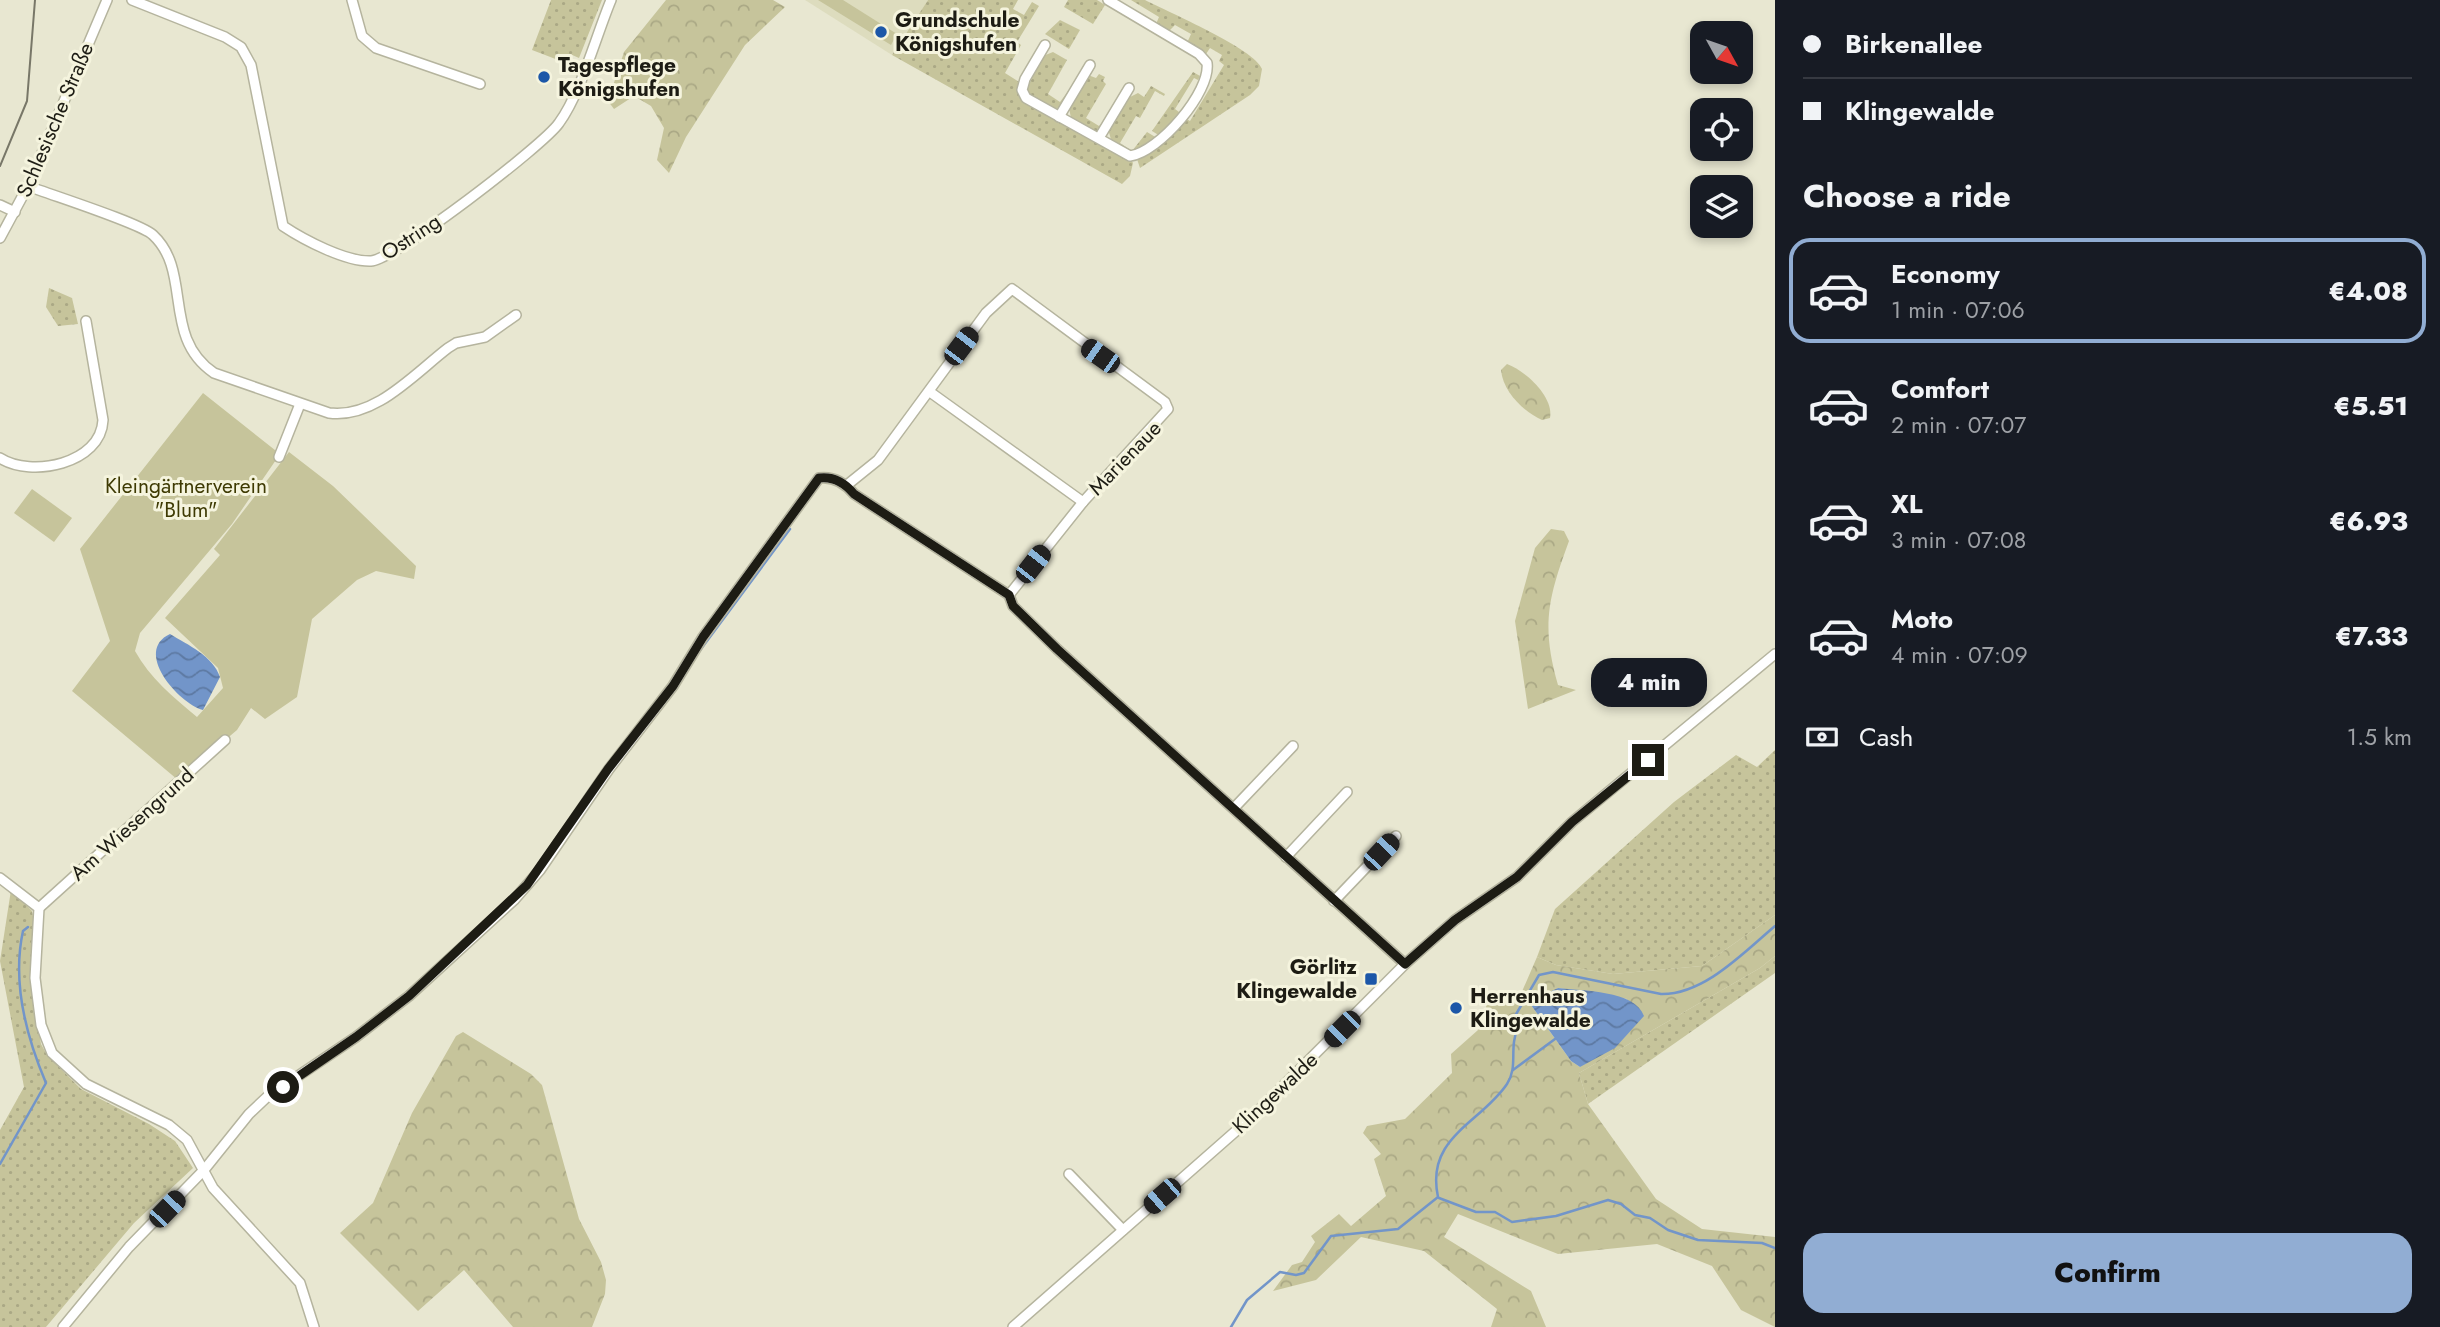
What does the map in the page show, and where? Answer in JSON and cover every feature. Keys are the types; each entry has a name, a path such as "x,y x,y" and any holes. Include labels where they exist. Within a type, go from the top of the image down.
{"street":[{"name":"Schlesische Straße","path":"0,239 28,186 107,0"},
{"name":"Ostring","path":"132,0 241,47 251,65 283,226 304,240 361,260 374,261 428,228 553,131 568,107 611,0"},
{"path":"352,0 362,36 376,48 480,83"},
{"path":"1045,46 1025,79 1023,90 1030,101 1130,156 1139,154 1176,126 1208,69 1207,63 1199,54 1108,0"},
{"path":"1059,117 1090,65"},
{"path":"1100,138 1129,88"},
{"path":"28,186 153,235 169,258 187,343 198,361 214,373 300,404 341,414 363,410 456,343 485,337 516,315"},
{"path":"0,205 15,212"},
{"name":"Marienaue","path":"847,485 878,460 986,313 1012,289 1167,405 1167,414 1083,502 1009,595"},
{"path":"0,458 29,467 73,460 100,434 103,420 86,321"},
{"name":"Marienaue","path":"930,392 1083,502"},
{"path":"279,457 300,404"},
{"path":"63,1327 129,1247 204,1170 249,1114 267,1097 356,1037 409,996 514,900 540,870 608,769 673,686 703,637 819,478 829,477 847,485 854,494 1009,595 1013,606 1057,649 1405,964"},
{"name":"Klingewalde","path":"1013,1327 1253,1115 1405,964 1455,920 1517,877 1572,822 1775,654"},
{"name":"Am Wiesengrund","path":"39,908 225,740"},
{"path":"1234,808 1293,746"},
{"path":"1286,857 1348,792"},
{"path":"1335,901 1396,836"},
{"path":"0,878 39,908 35,978 41,1025 52,1053 86,1084 177,1131 194,1150 214,1188 300,1283 314,1327"},
{"path":"1069,1174 1123,1230"}],"shaded area":[{"name":"Grundschule Königshufen","path":"805,0 928,0 892,55"}],"green space":[{"path":"551,0 602,0 579,58 570,54 566,63 532,50"},
{"path":"666,0 773,0 785,7 745,45 686,137 669,173 657,160 664,128 651,106 634,96 614,109 608,101 624,52"},
{"path":"818,0 843,0 897,34 891,45"},
{"path":"928,0 1018,0 1013,9 1024,15 1032,2 1039,6 1017,42 1021,45 1005,73 1019,82 1019,93 1131,160 1133,163 1130,176 1122,184 892,55"},
{"path":"1068,0 1097,0 1105,5 1093,24 1064,7"},
{"path":"1131,0 1145,0 1210,32 1244,51 1262,69 1259,86 1250,95 1140,168 1137,159 1174,134 1185,118 1190,121 1224,65 1219,61 1222,55 1210,48 1206,54 1187,43 1191,34 1175,25 1168,32 1156,24 1159,17"},
{"path":"1060,20 1080,30 1069,49 1045,34"},
{"path":"1053,52 1067,60 1048,94 1060,102 1087,66 1062,106 1053,110 1031,97 1026,90 1043,56"},
{"path":"1193,72 1200,76 1198,80 1194,78 1175,109 1179,112 1176,120 1160,136 1152,131"},
{"path":"1099,74 1105,77 1103,81 1106,84 1086,118 1099,126 1104,122 1103,128 1095,132 1071,118 1069,108 1088,75 1096,78"},
{"path":"1151,86 1165,94 1164,96 1155,91 1140,118 1136,116 1120,143 1132,151 1147,132 1157,138 1133,154 1112,143 1108,129 1126,99 1138,93 1144,97"},
{"path":"49,288 72,298 78,324 58,326 46,307"},
{"path":"1507,364 1522,372 1537,386 1548,402 1550,418 1542,420 1515,400 1506,386 1501,370"},
{"name":"Kleingärtnerverein \"Blum\"","path":"203,393 280,454 232,524 140,633 135,651 141,661 163,687 197,717 223,688 218,668 165,618 220,555 214,549 289,452 333,486 416,566 414,579 376,571 357,580 312,619 297,697 265,719 251,708 237,730 178,780 72,691 110,641 80,549"},
{"path":"32,489 72,518 54,542 14,513"},
{"path":"1551,529 1564,531 1569,541 1556,579 1549,612 1550,646 1558,685 1576,690 1528,709 1515,621 1535,548"},
{"path":"1775,750 1775,915 1702,966 1613,974 1556,965 1537,957 1555,909 1674,802 1736,755 1757,767"},
{"path":"11,890 32,911 35,926 31,980 41,1044 47,1055 81,1089 149,1124 175,1141 193,1168 134,1223 46,1327 0,1327 0,1130 24,1087 0,961"},
{"path":"1775,915 1775,956 1760,968 1579,1073 1588,1104 1656,1199 1702,1229 1775,1237 1775,1327 1741,1310 1712,1266 1657,1244 1558,1254 1458,1214 1444,1237 1531,1291 1546,1327 1491,1327 1497,1309 1424,1251 1361,1237 1316,1280 1273,1291 1292,1265 1302,1262 1315,1242 1311,1236 1339,1214 1351,1226 1386,1196 1374,1159 1381,1154 1363,1133 1367,1126 1405,1119 1452,1073 1451,1054 1487,1022 1486,1005 1502,1000 1517,1003 1537,957 1556,965 1613,974 1702,966","holes":["1558,988 1627,999 1580,1067 1571,1061 1531,1005"]},
{"path":"1775,956 1775,973 1588,1104 1579,1073 1760,968"},
{"path":"463,1032 531,1074 542,1085 579,1219 601,1262 606,1280 605,1294 592,1327 513,1327 464,1270 418,1311 340,1233 373,1203 412,1113 456,1036"}],"water":[{"path":"170,634 206,657 217,670 220,677 203,710 182,698 163,676 156,652 160,642"},
{"path":"1558,988 1607,993 1630,1001 1639,1007 1644,1016 1615,1048 1580,1067 1571,1061 1531,1005 1533,1000"}],"waterway":[{"path":"698,653 790,529"},
{"path":"1231,1327 1247,1300 1280,1272 1296,1275 1304,1273 1331,1236 1398,1229 1438,1197 1436,1177 1447,1145 1496,1098 1510,1079 1513,1069 1515,1016 1539,975 1553,972 1661,994 1677,992 1708,980 1775,926"},
{"path":"0,1164 46,1083 32,1046 20,989 20,950 23,931 28,927"},
{"path":"1513,1070 1555,1039"},
{"path":"1439,1198 1476,1212 1495,1212 1512,1222 1556,1216 1608,1200 1621,1204 1635,1215 1650,1218 1668,1230 1698,1240 1762,1243 1775,1248"}],"tram line":[{"path":"0,166 27,101 35,0"}],"place":[{"name":"Grundschule Königshufen","path":"881,32"},
{"name":"Tagespflege Königshufen","path":"544,77"},
{"name":"Görlitz Klingewalde","path":"1371,979"},
{"name":"Herrenhaus Klingewalde","path":"1456,1008"}],"route":[{"path":"283,1087 356,1037 409,996 514,900 540,870 608,769 673,686 703,637 819,478 829,477 847,485 854,494 1009,595 1013,606 1057,649 1405,964 1455,920 1517,877 1572,822 1648,760"}]}
